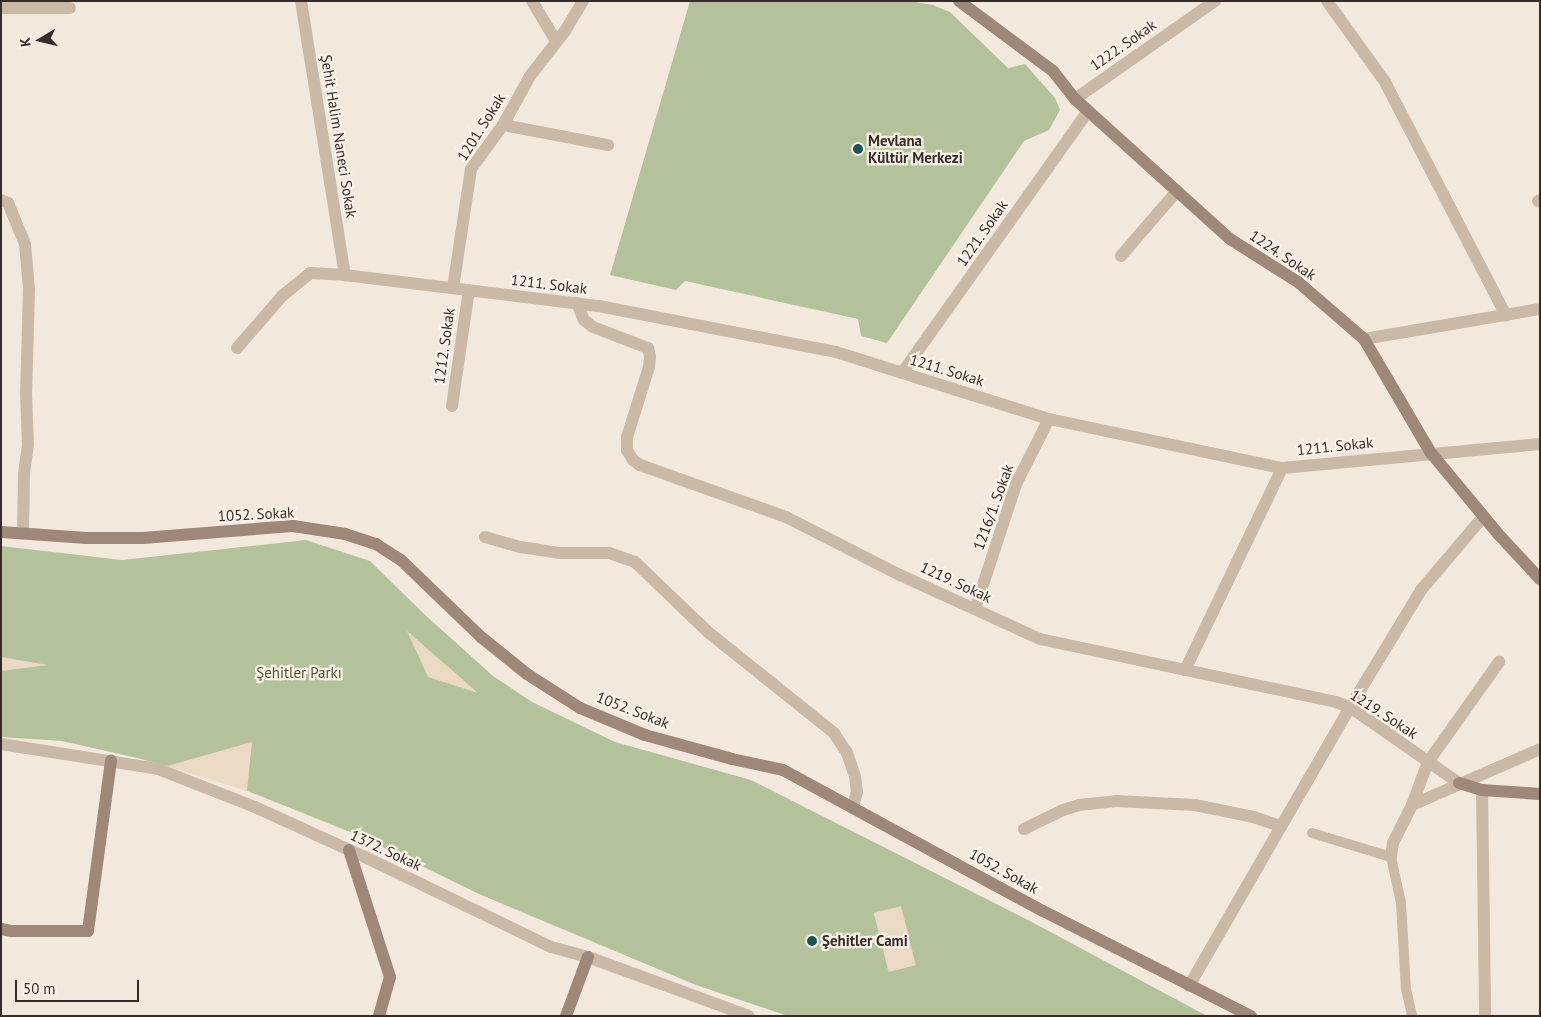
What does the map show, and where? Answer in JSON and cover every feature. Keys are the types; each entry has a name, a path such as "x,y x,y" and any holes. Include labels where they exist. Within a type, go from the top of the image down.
{"street":[{"name":"Şehit Halim Naneci Sokak","path":"301,1 345,275"},
{"path":"532,1 556,42"},
{"name":"1201. Sokak","path":"453,288 471,169 504,125 530,76 556,42 583,1"},
{"name":"1224. Sokak","path":"959,1 1053,71 1075,99 1230,240 1298,282 1364,338 1431,453 1483,517 1540,579"},
{"name":"1222. Sokak","path":"1075,99 1215,1"},
{"path":"1327,1 1385,82 1506,315"},
{"path":"1,8 70,8"},
{"name":"1221. Sokak","path":"902,373 1088,111"},
{"path":"504,125 608,145"},
{"path":"1121,256 1177,191"},
{"path":"1,200 8,203 25,244 29,289 26,394 28,445 24,475 23,532"},
{"name":"1211. Sokak","path":"237,348 282,296 310,273 345,275 577,304 836,352 1049,419 1282,468 1540,444"},
{"name":"1212. Sokak","path":"452,406 469,290"},
{"name":"1219. Sokak","path":"577,304 584,320 592,327 648,348 650,356 649,367 626,437 627,450 633,460 640,465 786,517 900,575 1040,639 1336,702 1350,707 1459,783"},
{"path":"1364,338 1540,309"},
{"name":"1216/1. Sokak","path":"975,609 1016,484 1049,419"},
{"path":"1185,670 1282,468"},
{"path":"1190,986 1350,707 1421,590 1483,517"},
{"name":"1052. Sokak","path":"1,532 23,532 87,538 143,538 293,526 345,534 376,544 401,560 482,637 527,674 580,708 645,735 784,770 1043,911 1251,1016"},
{"path":"485,536 521,547 559,553 609,553 634,562 708,632 834,733 847,753 855,776 857,792 853,806"},
{"path":"1391,857 1393,843 1412,805 1428,762 1499,662"},
{"name":"1372. Sokak","path":"1,744 158,768 255,808 349,850 551,947 588,958 749,1016"},
{"path":"1412,805 1540,749"},
{"path":"1,929 11,931 88,931 111,761"},
{"path":"1459,783 1482,790 1540,794"},
{"path":"1482,790 1485,1016"},
{"path":"1024,829 1047,817 1079,805 1116,801 1195,805 1253,816 1281,826"},
{"path":"349,850 390,977 378,1016"},
{"path":"566,1016 588,958"}],"lane":[{"path":"1312,833 1391,857 1401,903 1406,989 1412,1016"}],"green space":[{"path":"690,1 909,1 933,5 950,12 1008,68 1025,64 1055,98 1060,110 1049,130 1024,141 887,343 861,336 858,319 685,281 676,290 610,275"},
{"name":"Şehitler Parkı","path":"306,540 370,561 423,613 493,676 532,702 615,742 751,780 1030,921 1207,1016 788,1016 696,985 479,894 360,836 220,780 62,741 1,737 1,546 122,560"}],"shaded area":[{"path":"407,631 478,693 428,677"},
{"path":"1,657 48,665 1,671"},
{"path":"252,742 247,791 167,766"},
{"path":"901,906 916,965 889,972 874,913"}],"place":[{"name":"Mevlana Kültür Merkezi","path":"858,149"},
{"name":"Şehitler Cami","path":"812,941"}]}
